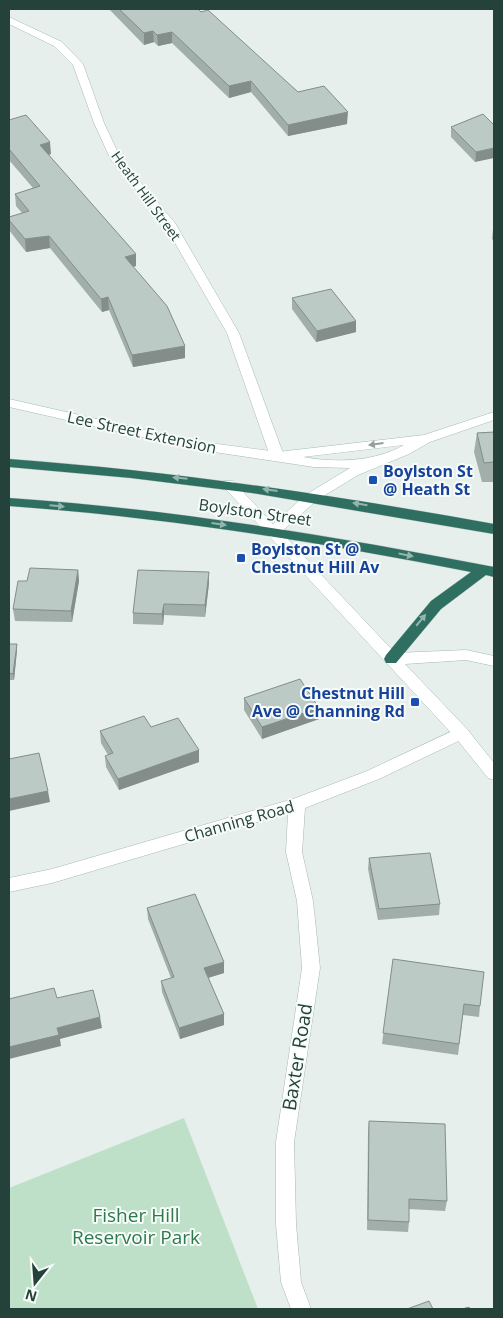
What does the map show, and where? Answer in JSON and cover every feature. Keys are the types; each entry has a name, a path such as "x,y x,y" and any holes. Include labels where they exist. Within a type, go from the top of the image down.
{"highway":[{"name":"Boylston Street","path":"9,463 228,484 494,529"},
{"name":"Boylston Street","path":"9,502 126,512 272,532 366,546 489,571"},
{"path":"391,659 436,605 489,571"}],"street":[{"name":"Heath Hill Street","path":"9,20 58,44 78,64 99,123 116,160 169,223 233,333 277,456"},
{"name":"Lee Street Extension","path":"9,403 168,440 328,464 378,460"},
{"path":"272,532 312,497 341,478 378,460 404,452 425,439 494,416"},
{"name":"Lee Street Extension","path":"277,456 306,450 425,439"},
{"path":"228,484 461,733 494,774"},
{"path":"391,659 466,655 494,661"},
{"name":"Channing Road","path":"9,885 52,876 297,804 373,775 461,733"},
{"name":"Baxter Road","path":"297,804 294,852 305,901 312,968 284,1142 286,1224 290,1282 301,1309"}],"green space":[{"name":"Fisher Hill Reservoir Park","path":"184,1118 258,1309 9,1309 9,1188"}],"building":[{"path":"119,9 198,9 201,12 208,10 298,92 324,86 348,112 288,125 251,81 229,86 172,32 157,35 153,31 144,33"},
{"path":"483,114 494,125 494,148 476,152 451,127"},
{"path":"26,115 50,142 40,145 136,254 125,257 167,306 185,346 132,355 108,297 101,299 49,236 25,239 9,220 9,217 29,211 15,194 40,186 9,149 9,120"},
{"path":"331,289 356,321 317,331 292,298"},
{"path":"494,432 494,462 484,463 477,433"},
{"path":"30,568 78,570 71,611 13,609 18,581 27,581"},
{"path":"138,570 209,572 205,605 164,604 162,614 133,613"},
{"path":"9,644 17,644 13,674 9,673"},
{"path":"300,679 319,708 262,727 244,698"},
{"path":"144,716 151,727 178,718 199,750 118,779 105,756 113,753 100,731"},
{"path":"39,753 48,791 9,799 9,759"},
{"path":"430,853 440,904 379,909 369,858"},
{"path":"195,894 224,962 204,968 224,1014 179,1028 161,981 174,977 147,908"},
{"path":"393,959 484,972 480,1006 464,1004 459,1044 383,1033"},
{"path":"54,988 57,998 93,990 100,1017 57,1028 59,1035 9,1047 9,999"},
{"path":"369,1121 445,1124 447,1201 409,1199 409,1222 368,1220"},
{"path":"429,1301 433,1309 407,1309"}],"place":[{"name":"Boylston St @ Heath St","path":"373,480"},
{"name":"Boylston St @ Chestnut Hill Av","path":"241,558"},
{"name":"Chestnut Hill Ave @ Channing Rd","path":"415,702"}]}
